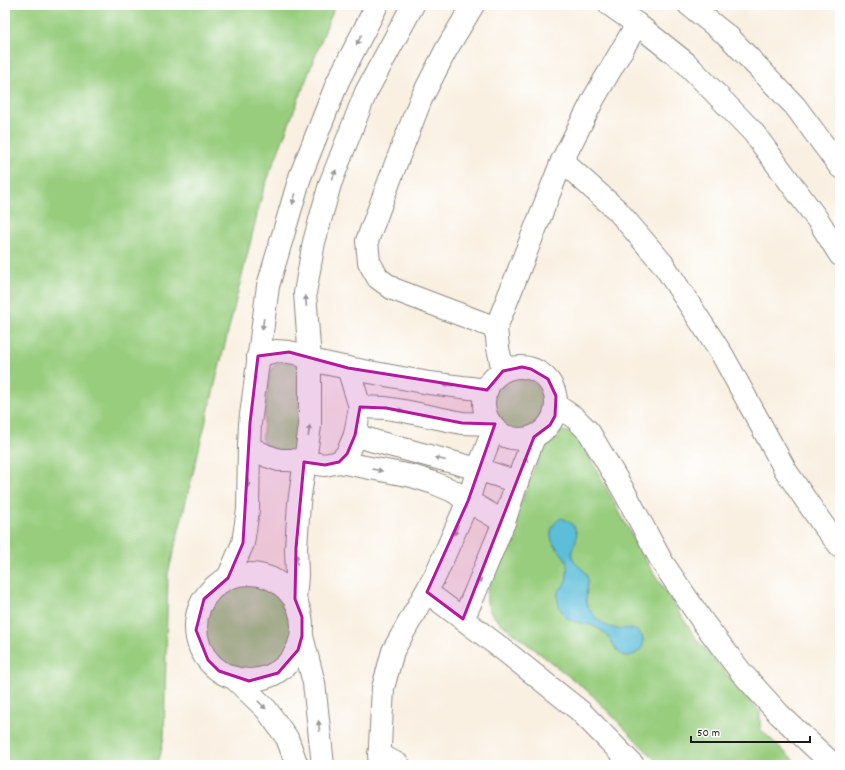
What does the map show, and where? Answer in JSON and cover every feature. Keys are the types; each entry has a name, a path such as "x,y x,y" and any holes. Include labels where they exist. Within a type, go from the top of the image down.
{"street":[{"path":"228,578 243,542 248,510 250,423 268,286 300,177 338,81 377,5"},
{"path":"295,599 299,503 310,426 310,360 306,293 314,242 330,184 366,92 413,5"},
{"path":"473,5 446,50 421,99 367,241 369,262 378,278 393,289 496,328"},
{"path":"610,5 637,24 686,63 753,132 820,223 840,255"},
{"path":"689,5 729,37 796,106 840,167"},
{"path":"503,372 496,328 562,161 594,98 637,24"},
{"path":"562,161 617,210 663,264 723,356 786,471 823,525 840,546"},
{"path":"258,356 276,352 299,354 310,360 348,368 429,383 487,390"},
{"path":"522,367 531,369 548,379 553,387 557,406 555,416 550,425 534,438 523,440 512,439 502,435 492,426 486,416 484,398 487,390 494,379 503,372 512,368 522,367"},
{"path":"339,462 347,454 355,435 360,407 348,368"},
{"path":"557,406 576,418 589,432 625,493 662,562 703,622 741,672 779,714 835,765"},
{"path":"360,407 392,409 462,423 492,426"},
{"path":"399,765 379,760 383,688 393,651 436,574 468,501 492,426"},
{"path":"355,435 478,469 517,482"},
{"path":"463,619 504,522 517,482 534,438"},
{"path":"249,447 279,460 325,465 339,462 412,476 453,491 504,522"},
{"path":"302,636 298,650 290,663 278,673 264,679 249,681 234,678 220,671 208,660 200,646 196,630 198,614 204,599 214,587 228,578 246,574 265,576 282,585 295,599 302,617 302,636 314,683 323,765"},
{"path":"427,592 505,651 580,711 633,765"},
{"path":"234,678 266,709 287,738 297,765"}],"highlighted area":[{"path":"289,352 348,368 487,390 503,371 522,367 531,369 548,379 556,396 555,416 550,425 534,437 463,619 427,592 468,501 495,424 462,423 386,408 360,407 355,435 347,454 339,462 325,465 304,462 296,548 295,599 302,617 302,636 298,650 278,673 249,681 219,671 208,660 196,630 204,599 228,578 243,543 250,423 258,356"}],"green space":[{"path":"5,5 335,5 263,191 168,574 164,737 158,765 5,765"},
{"path":"281,361 299,365 299,445 295,450 289,453 265,446 262,440 269,374 274,366"},
{"path":"518,378 529,380 538,386 544,395 546,406 544,417 538,426 529,432 518,434 507,432 498,426 492,417 490,406 492,395 498,386 507,380"},
{"path":"559,431 569,432 579,438 646,561 697,640 760,712 760,729 799,765 660,765 589,692 498,621 491,613 487,601 488,587 543,446 550,437"},
{"path":"249,582 258,583 275,590 287,602 294,619 294,637 287,654 275,666 258,673 249,674 240,673 223,666 211,654 204,637 203,628 204,619 211,602 223,590 240,583"}],"water":[{"path":"561,518 571,523 576,532 577,536 572,555 574,561 586,573 588,579 586,600 591,612 603,623 613,628 636,630 642,636 643,644 636,654 624,656 601,630 590,625 571,620 561,610 558,602 558,593 566,581 567,566 566,561 551,538 551,530 555,523"}]}
